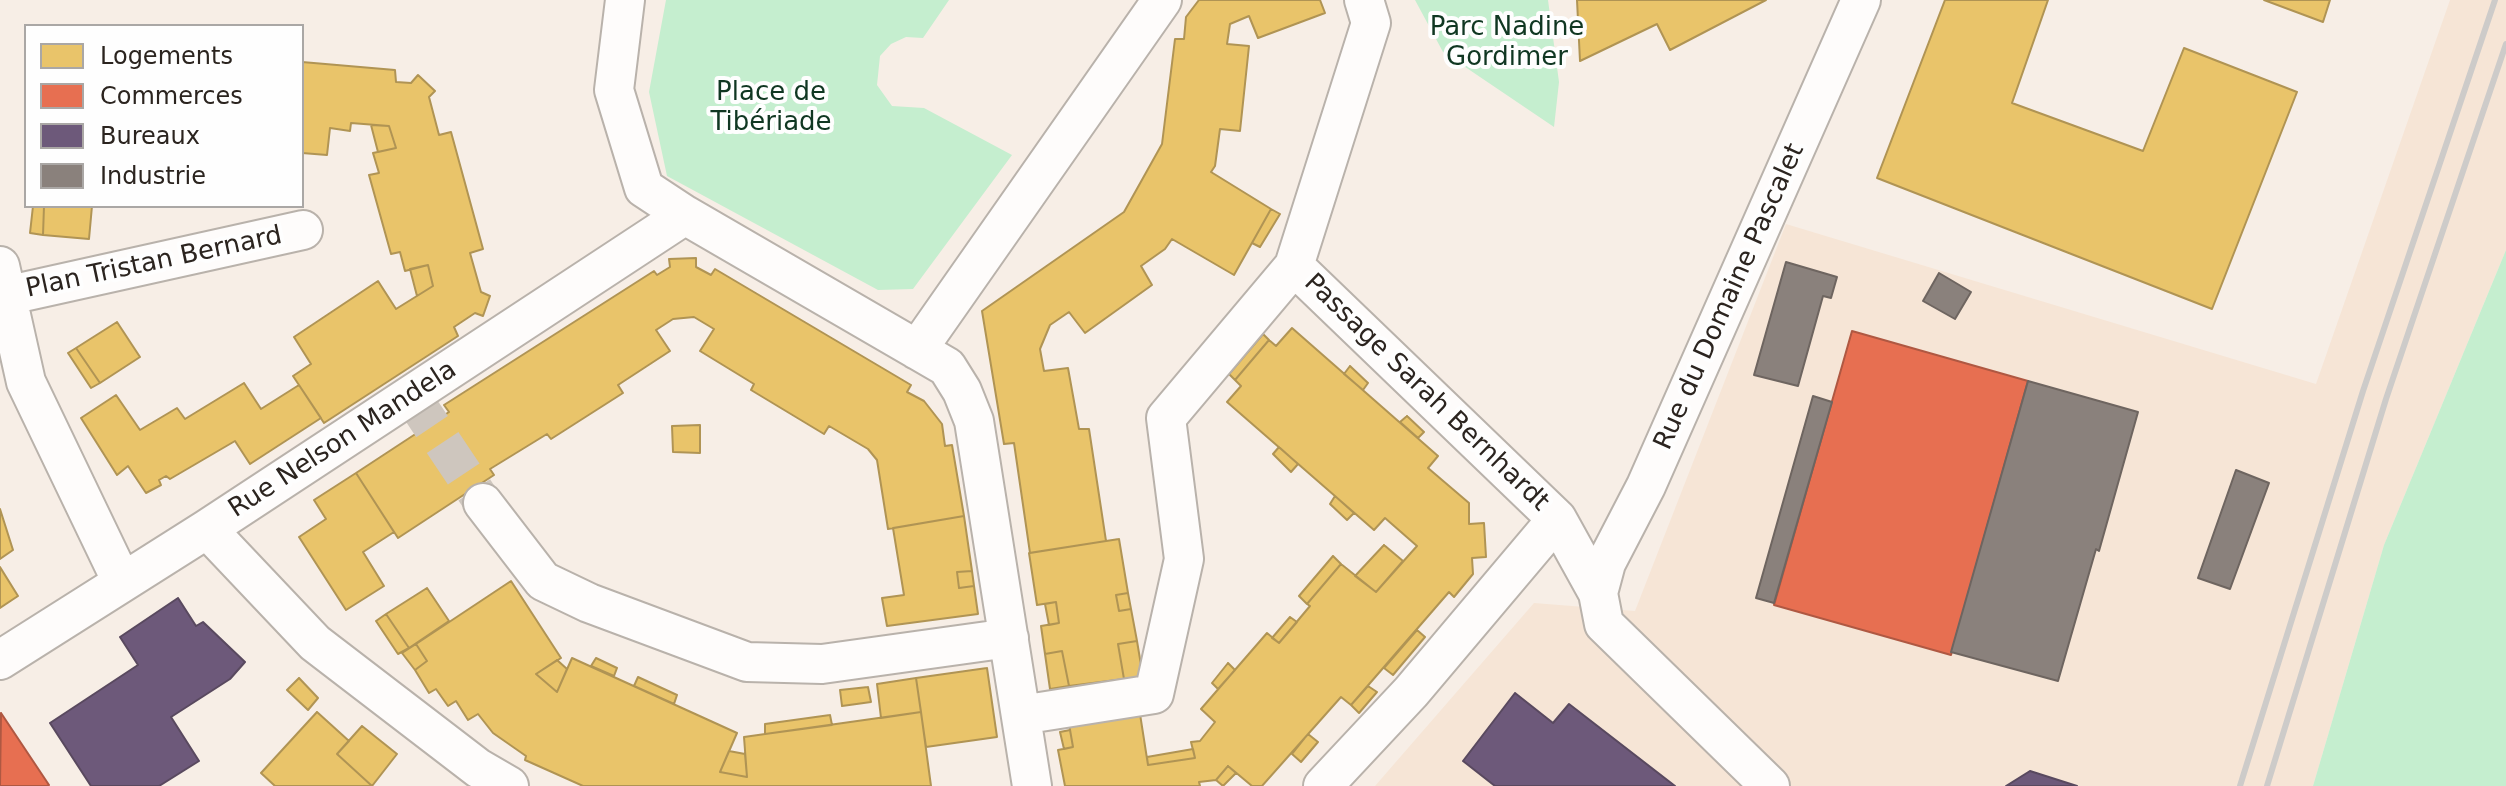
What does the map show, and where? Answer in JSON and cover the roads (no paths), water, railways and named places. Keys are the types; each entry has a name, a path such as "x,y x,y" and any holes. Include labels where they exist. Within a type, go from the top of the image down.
{"street":[{"path":"625,0 614,90 644,188 947,367 962,391 974,421 1032,786"},
{"path":"917,350 1162,0"},
{"path":"1021,715 1154,694 1184,559 1166,418 1294,266 1371,23 1364,0"},
{"name":"Rue du Domaine Pascalet","path":"1598,593 1606,563 1646,486 1861,0"},
{"name":"Rue Nelson Mandela","path":"0,660 207,529 685,215"},
{"name":"Plan Tristan Bernard","path":"2,281 303,230"},
{"name":"Passage Sarah Bernhardt","path":"1294,266 1557,519 1598,593 1604,624 1770,786"},
{"path":"2,281 26,382 122,582"},
{"path":"483,503 543,581 589,603 747,662 822,664 1009,638"},
{"path":"1323,786 1411,692 1557,519"},
{"path":"207,529 315,643 478,768 509,786"}],"tunnel":[{"path":"411,395 483,503"}],"railway":[{"path":"2240,786 2363,391 2495,0"},
{"path":"2267,786 2386,399 2506,44"}],"park label":[{"name":"Parc Nadine Gordimer","path":"1507,43"},
{"name":"Place de Tibériade","path":"771,108"}]}
